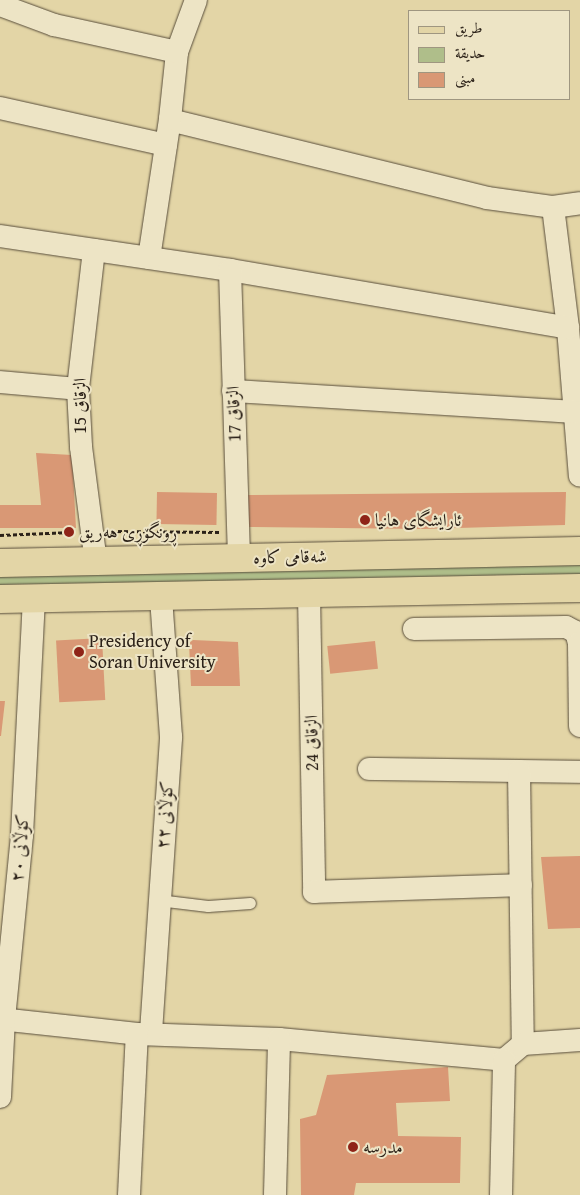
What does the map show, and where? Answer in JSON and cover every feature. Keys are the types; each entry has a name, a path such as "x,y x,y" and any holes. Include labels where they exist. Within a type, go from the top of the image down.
{"main road":[{"name":"شەقامی کاوە","path":"0,563 580,551"},
{"path":"0,599 161,598 580,588"}],"street":[{"path":"149,258 170,120 177,52 196,0"},
{"path":"0,5 54,24 177,52"},
{"path":"0,108 166,145"},
{"path":"170,120 487,198 553,207 580,203"},
{"path":"553,207 568,328 580,476"},
{"path":"0,236 230,270 568,328"},
{"name":"الزقاق 15","path":"94,250 78,389 81,447 96,562"},
{"name":"الزقاق 17","path":"230,270 239,558"},
{"path":"0,382 78,389"},
{"path":"234,391 576,412"},
{"name":"الزقاق 24","path":"309,594 314,892 521,885"},
{"name":"کۆڵانی ٢٢","path":"129,1195 158,900 171,736 161,598"},
{"name":"کۆڵانی ٢٠","path":"0,1097 2,1019 22,835 34,599"},
{"path":"414,629 566,627 576,632 580,726"},
{"path":"369,769 580,772"},
{"path":"519,771 523,1044"},
{"path":"2,1019 144,1033 279,1039 504,1060 523,1044 580,1040"},
{"path":"275,1195 279,1039"},
{"path":"502,1195 504,1060"}],"lane":[{"path":"158,900 208,906 250,903"}],"green space":[{"path":"580,565 580,576 0,585 0,577 108,573"}],"building":[{"path":"36,453 72,455 76,528 0,528 0,505 41,505"},
{"path":"157,492 217,493 216,525 156,524"},
{"path":"566,492 565,525 423,529 245,527 246,495"},
{"path":"102,638 105,700 59,702 56,640"},
{"path":"193,640 238,642 240,686 191,686 189,643"},
{"path":"375,641 378,669 330,674 327,646"},
{"path":"0,701 5,701 1,736 0,736"},
{"path":"580,856 580,928 548,929 541,857"},
{"path":"448,1067 450,1101 396,1103 398,1136 461,1137 460,1183 356,1183 354,1195 301,1195 300,1119 316,1115 327,1075"}],"place":[{"name":"ئارایشگای هانیا","path":"365,520"},
{"name":"ڕونگۆڕی هەریق","path":"69,532"},
{"name":"Presidency of Soran University","path":"79,652"},
{"name":"مدرسە","path":"353,1147"}]}
